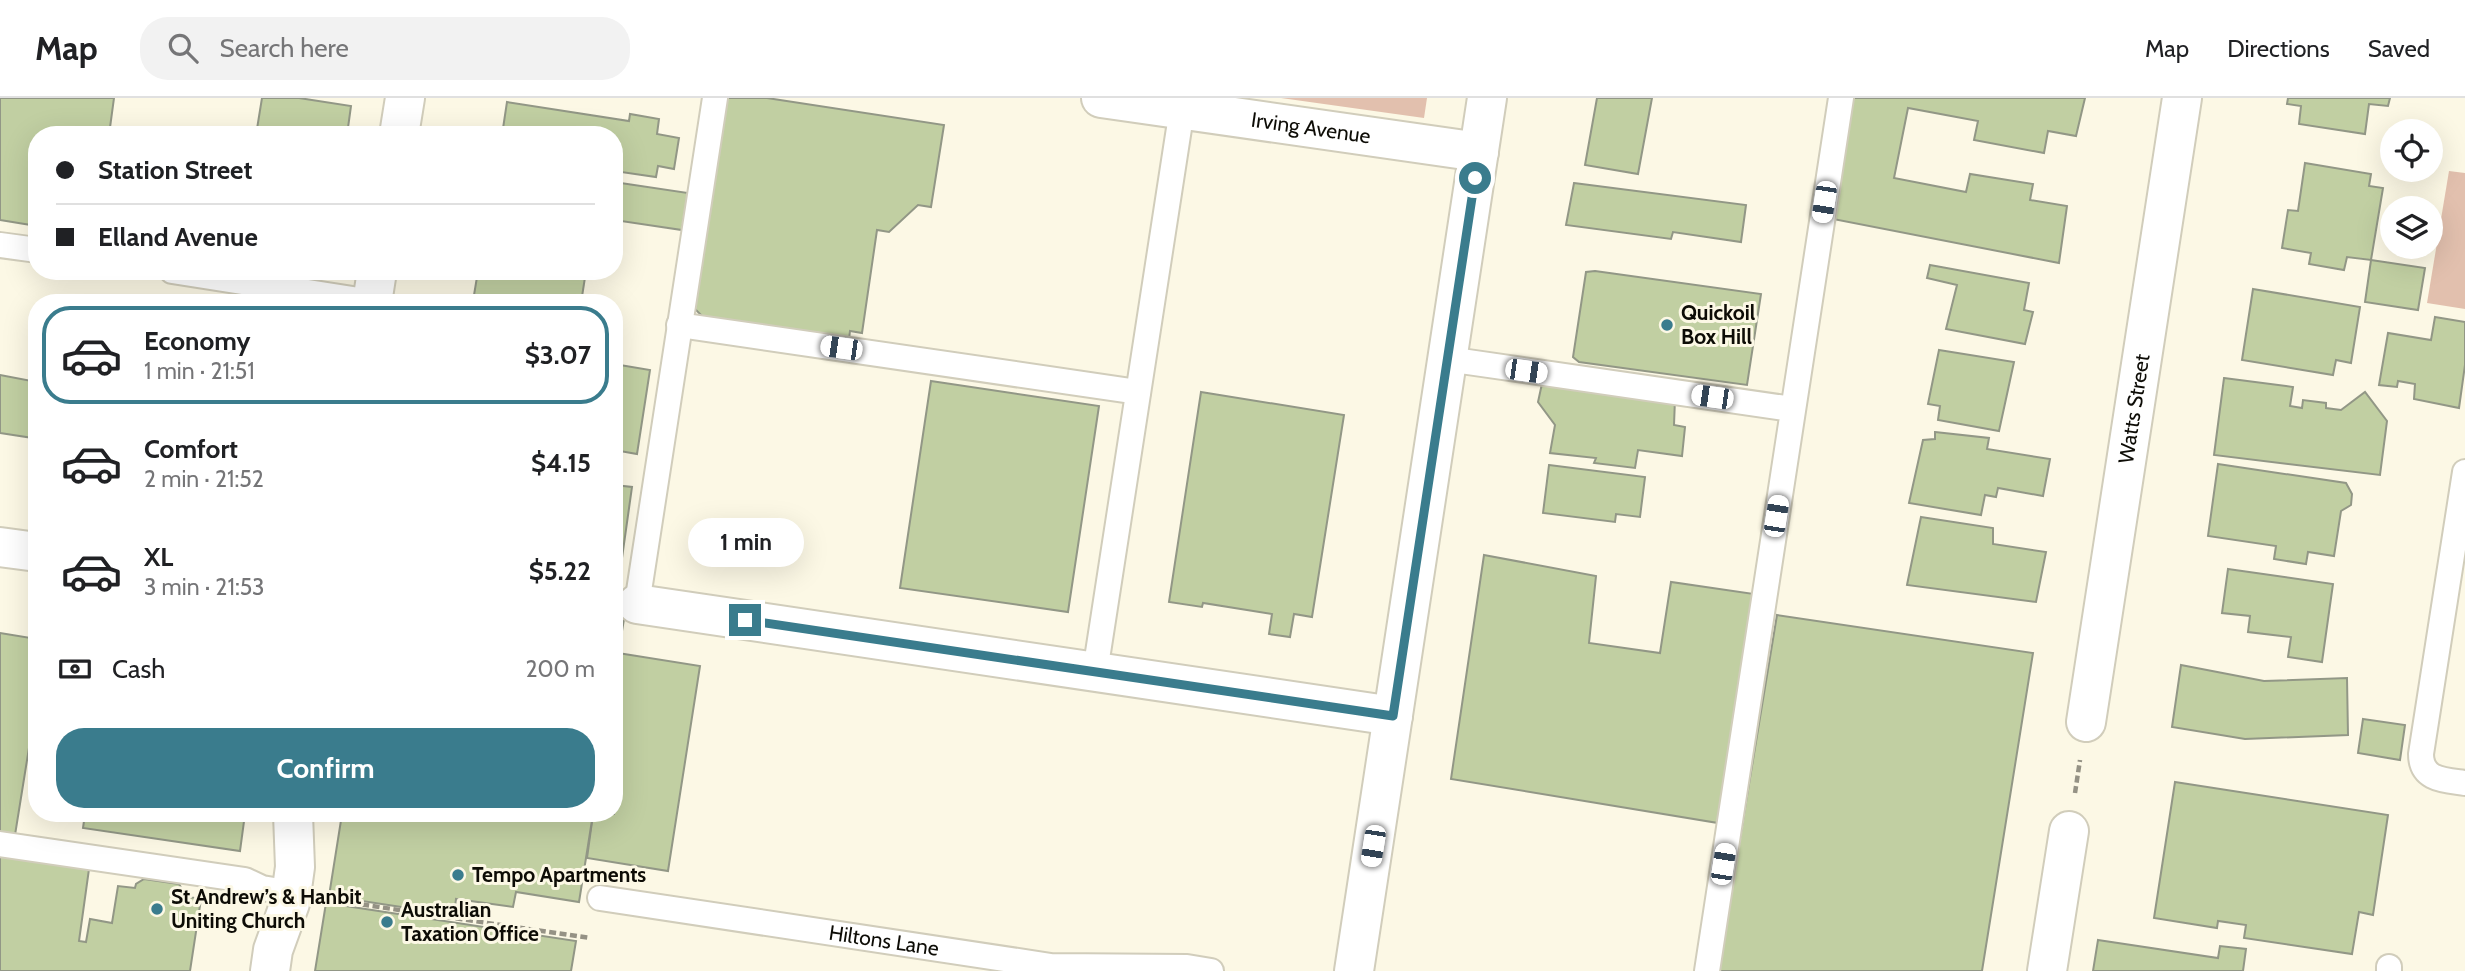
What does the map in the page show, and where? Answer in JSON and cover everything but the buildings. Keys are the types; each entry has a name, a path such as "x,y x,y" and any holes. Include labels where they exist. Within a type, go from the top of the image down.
{"street":[{"path":"400,126 404,98"},
{"name":"Irving Avenue","path":"1101,98 1479,152"},
{"path":"1354,971 1487,98"},
{"name":"Watts Street","path":"2085,722 2182,98"},
{"path":"0,547 28,551"},
{"path":"637,604 1393,716"},
{"path":"272,958 288,915 309,896 295,867 293,826"},
{"path":"2047,971 2069,831"}],"lane":[{"path":"637,604 715,98"},
{"path":"1707,971 1841,98"},
{"path":"1094,672 1182,109"},
{"path":"0,245 28,249"},
{"path":"230,280 320,294"},
{"path":"679,325 1138,392"},
{"path":"1447,359 1792,409"},
{"path":"2465,472 2421,761 2430,776 2465,783"},
{"path":"0,844 245,880 262,888 309,896"},
{"name":"Hiltons Lane","path":"600,898 1051,966 1187,967 1210,971"}],"path":[{"path":"2069,831 2085,722"},
{"path":"309,896 590,938"}],"shaded area":[{"path":"1281,98 1427,98 1424,118"},
{"path":"2449,171 2465,173 2465,309 2427,303 2434,259 2443,259 2443,207"}],"place":[{"name":"Quickoil Box Hill","path":"1667,325"},
{"name":"Tempo Apartments","path":"458,875"},
{"name":"St Andrew’s & Hanbit Uniting Church","path":"157,909"},
{"name":"Australian Taxation Office","path":"387,922"}],"route":[{"path":"745,620 1393,716 1475,178"}]}
